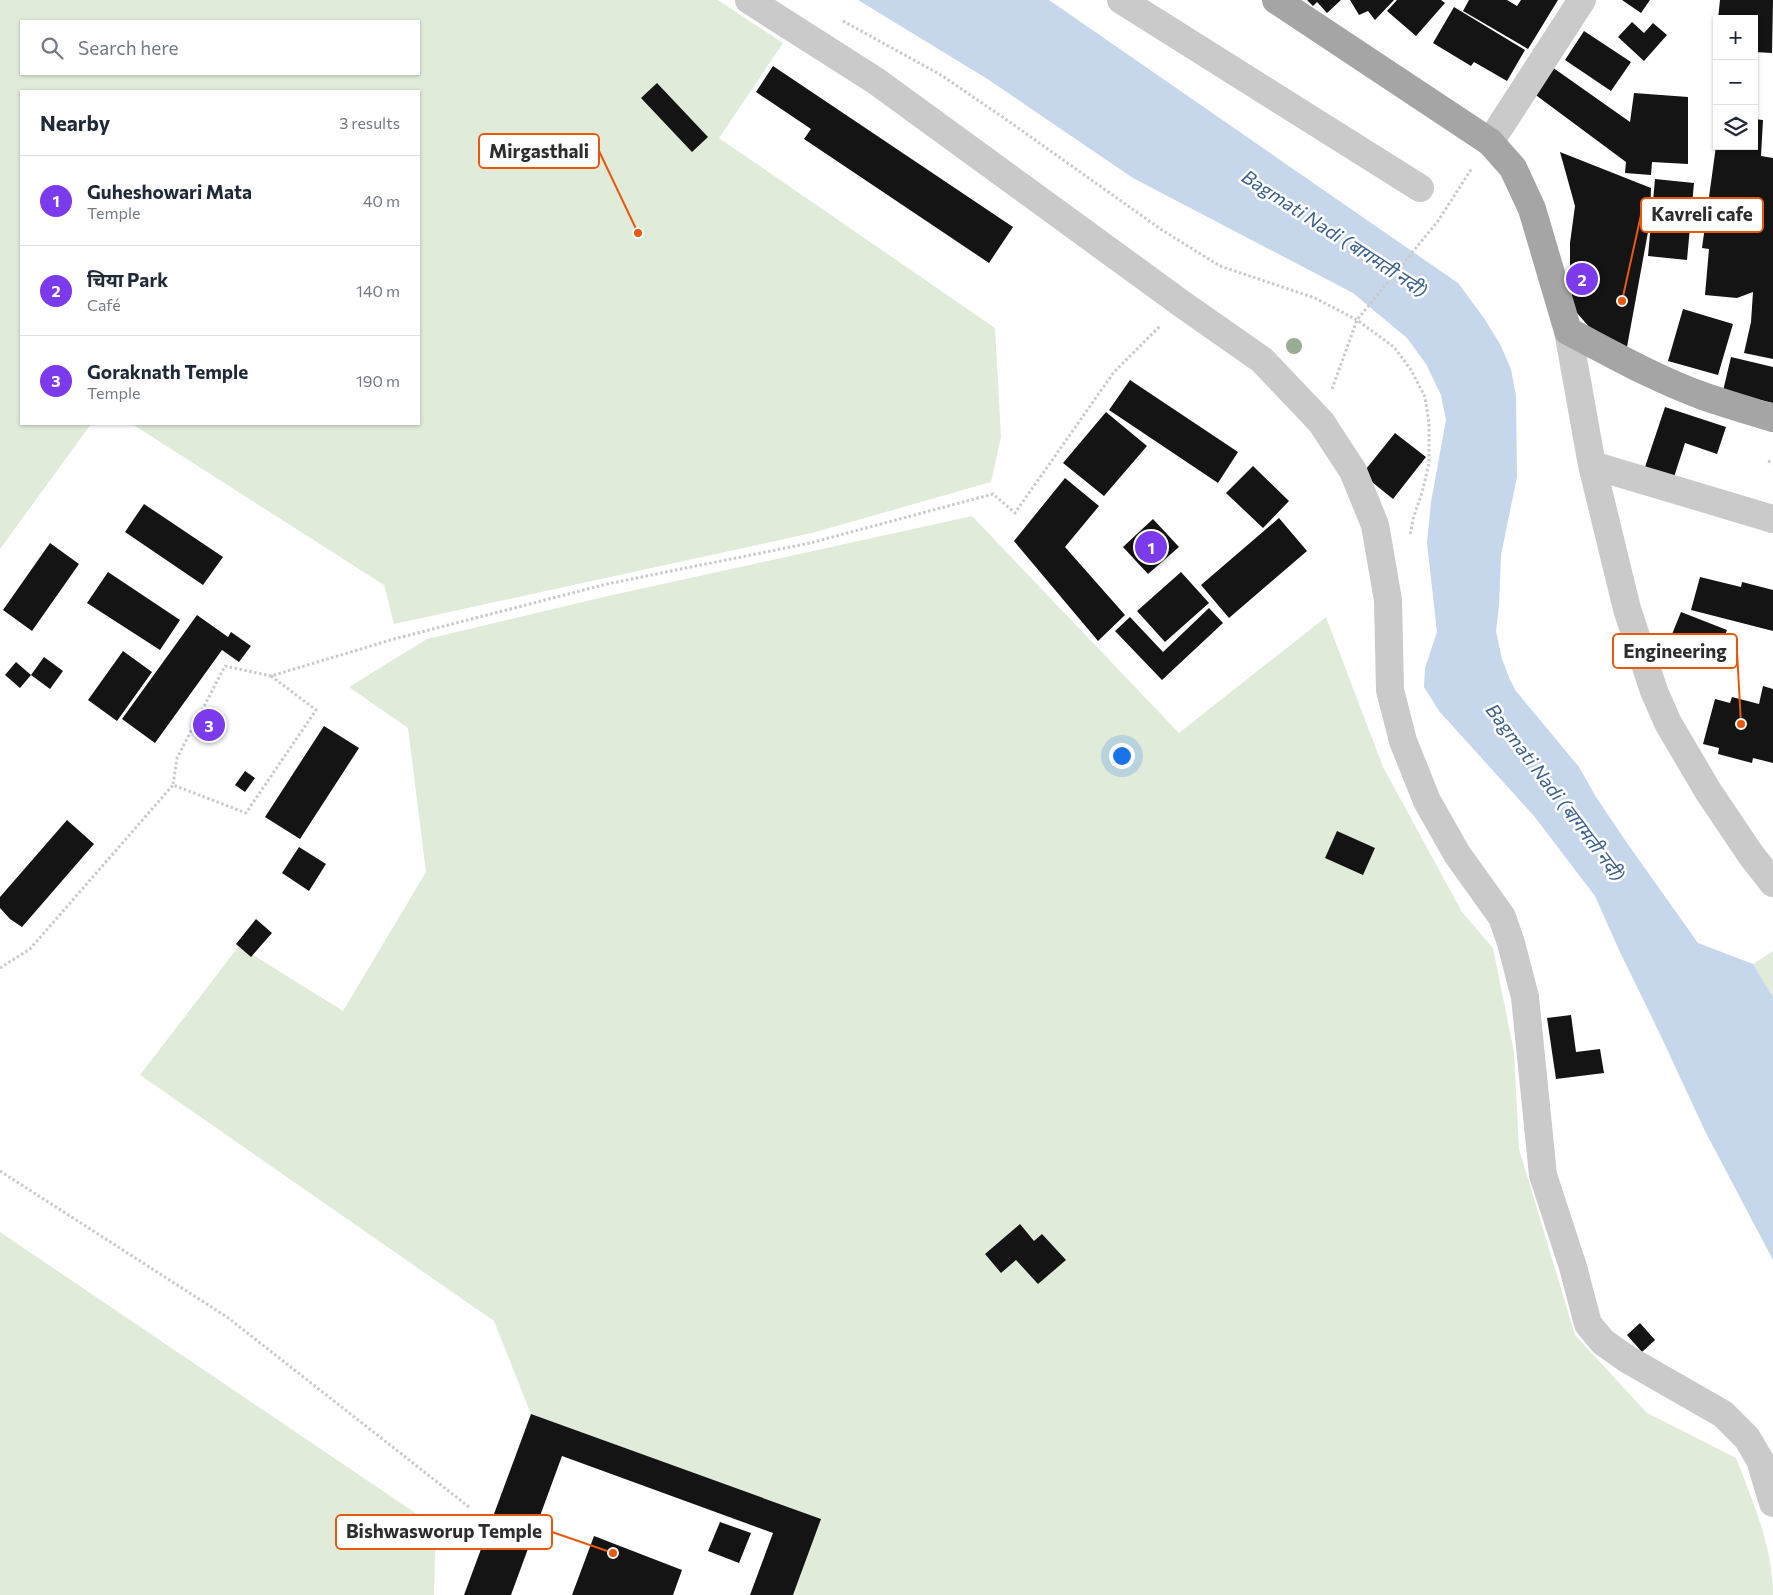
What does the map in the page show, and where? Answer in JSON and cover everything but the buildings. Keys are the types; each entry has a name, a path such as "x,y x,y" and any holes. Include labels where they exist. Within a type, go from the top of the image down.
{"main road":[{"path":"1276,0 1490,142 1513,168 1532,209 1568,331 1622,360 1681,387 1703,396 1773,418"}],"street":[{"path":"749,0 876,81 1262,360 1321,422 1353,471 1375,525 1388,600 1390,690 1403,741 1427,801 1457,854 1502,918 1511,943 1524,997 1543,1175 1574,1268 1588,1324 1603,1342 1627,1359 1723,1414 1747,1438 1756,1452 1773,1503"},
{"path":"1121,0 1420,188"},
{"path":"1490,142 1582,0"},
{"path":"1568,331 1592,465 1627,609 1654,691 1668,723 1708,791 1751,855 1773,883"},
{"path":"1592,465 1773,519"}],"path":[{"path":"839,18 941,75 1162,230 1220,266 1314,298 1357,320 1394,347 1410,370 1424,397 1429,423 1429,462 1422,493 1413,519 1409,541"},
{"path":"1321,422 1357,320 1438,222 1490,142"},
{"path":"271,676 394,639 607,584 810,543 993,494 1015,513 1114,372 1182,304"},
{"path":"1768,461 1773,463"},
{"path":"0,968 30,950 173,786 177,758 225,666 271,676 316,710 246,813 173,786"},
{"path":"0,1171 227,1317 468,1507"}],"green space":[{"path":"0,0 718,0 783,43 719,138 995,328 1001,437 991,482 812,533 394,624 384,585 134,425 420,425 420,90 20,90 20,425 90,425 0,549"},
{"path":"972,516 1179,733 1326,617 1383,767 1462,912 1493,948 1514,1052 1519,1149 1575,1335 1647,1413 1736,1458 1766,1542 1770,1560 1773,1595 793,1595 820,1519 531,1414 494,1321 140,1075 239,946 343,1011 426,872 408,728 349,687 427,639 608,596"},
{"path":"1773,951 1773,997 1753,964"},
{"path":"0,1232 436,1527 434,1595 0,1595"}],"water":[{"name":"Bagmati Nadi (बागमती नदी)","path":"858,0 1049,0 1458,283 1484,318 1500,344 1511,369 1516,396 1517,477 1501,555 1496,631 1502,659 1516,691 1579,767 1596,797 1627,843 1698,943 1753,964 1773,997 1773,1260 1705,1131 1595,896 1534,816 1439,711 1424,687 1425,668 1437,632 1427,543 1431,502 1446,420 1441,395 1426,364 1407,338 1353,293 1133,178 989,80"}],"place":[{"name":"Mirgasthali","path":"638,233"},
{"name":"चिया Park","path":"1582,279"},
{"name":"Kavreli cafe","path":"1622,301"},
{"name":"Guheshowari Mata","path":"1151,547"},
{"name":"Engineering","path":"1741,724"},
{"name":"Goraknath Temple","path":"209,725"},
{"name":"Bishwasworup Temple","path":"613,1553"}]}
